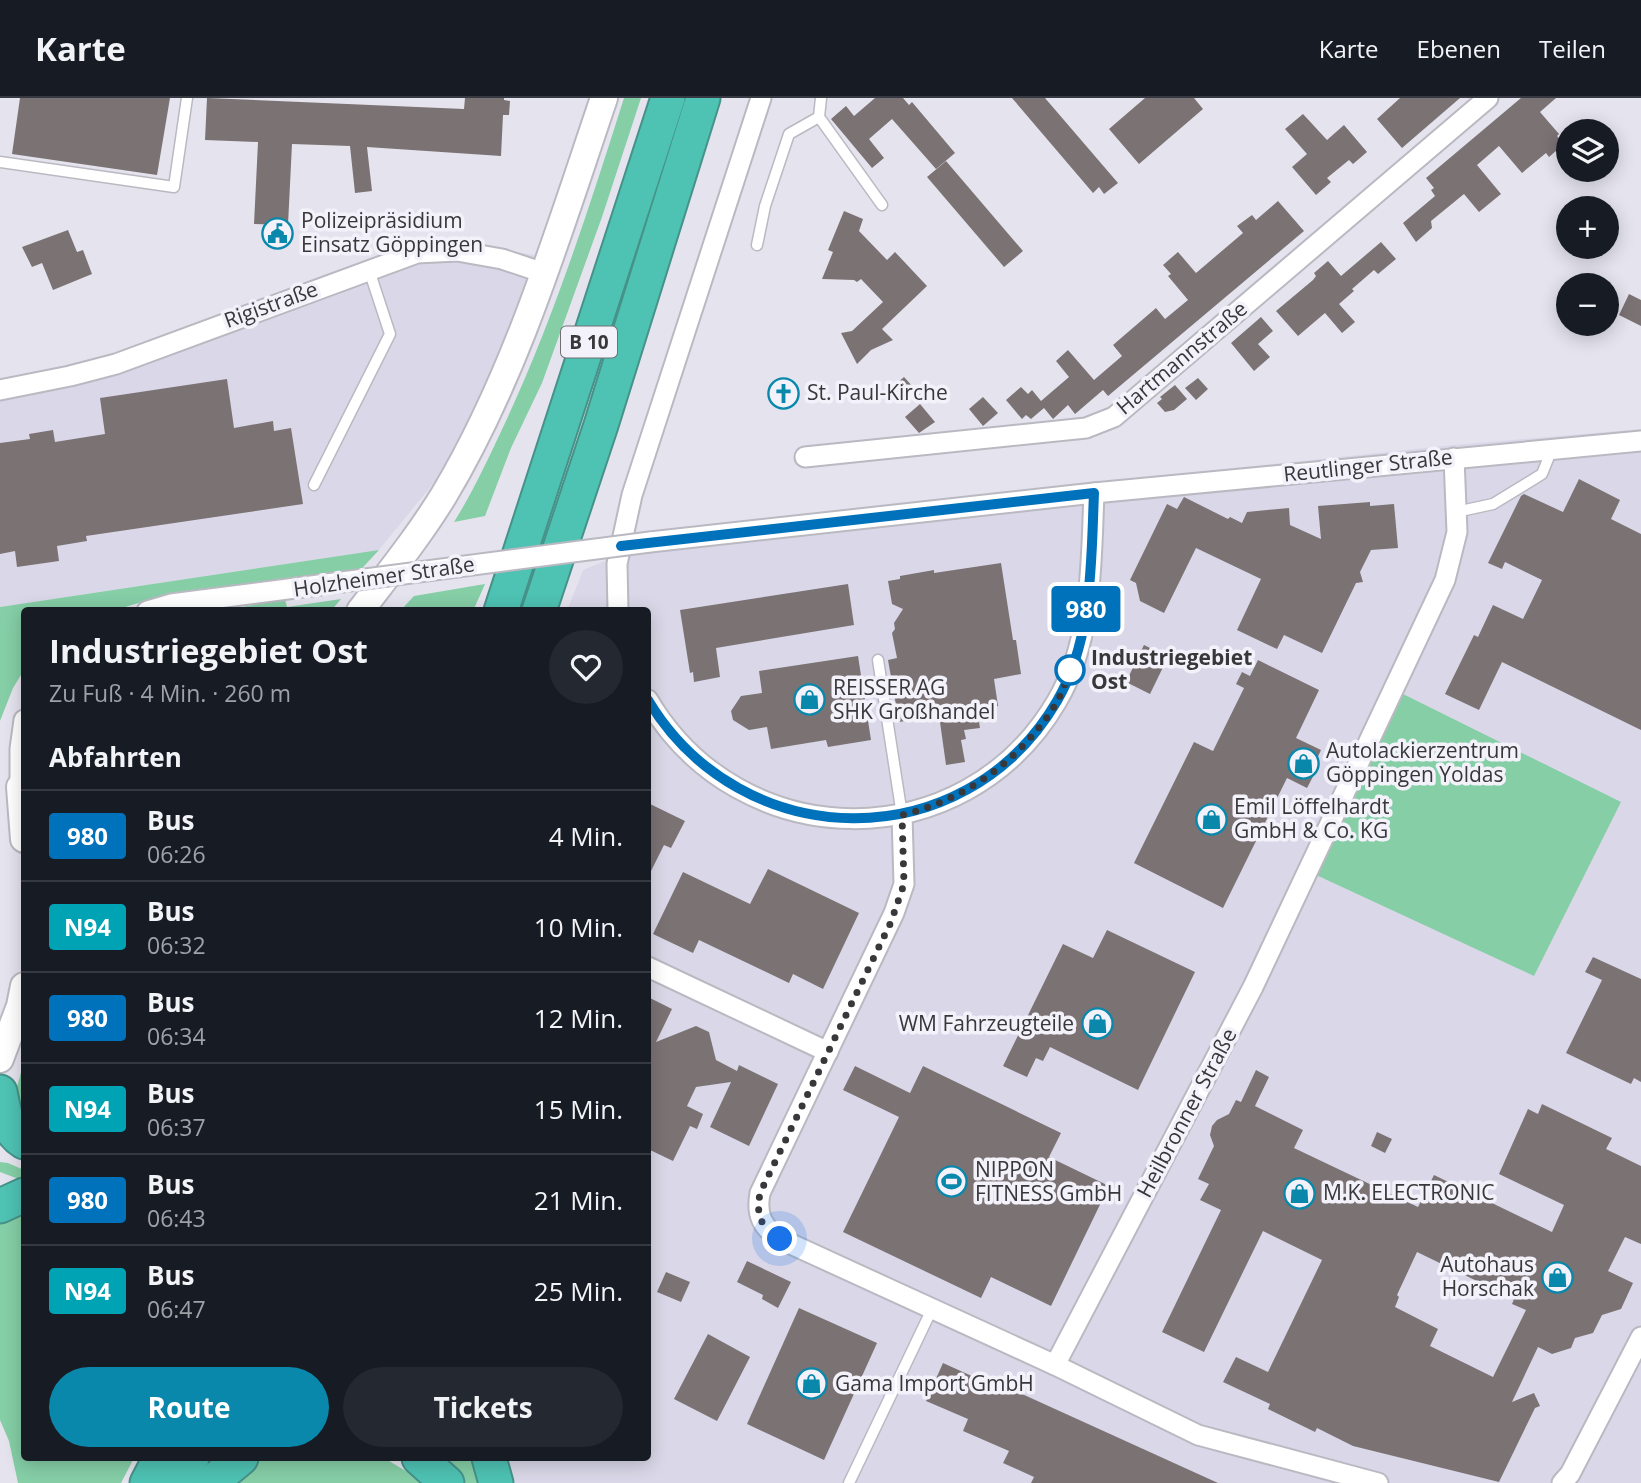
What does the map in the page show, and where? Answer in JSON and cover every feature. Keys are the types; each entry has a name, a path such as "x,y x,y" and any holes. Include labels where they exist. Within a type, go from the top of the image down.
{"highway":[{"name":"B 10","path":"502,607 668,98"},
{"name":"B 10","path":"540,607 601,425 703,98"},
{"path":"0,1092 9,1126 21,1140"},
{"path":"0,1150 21,1156"},
{"path":"0,1181 21,1188"},
{"path":"0,1206 21,1196"},
{"path":"134,1483 142,1461"},
{"path":"147,1483 158,1461"},
{"path":"179,1483 190,1461"},
{"path":"211,1483 238,1461"},
{"path":"422,1461 447,1483"},
{"path":"490,1461 496,1483"}],"main road":[{"path":"363,607 403,557 444,494 493,401 544,273 604,98"},
{"path":"15,786 21,821"},
{"path":"0,1059 21,1001"}],"street":[{"path":"618,607 617,564 632,495 761,98"},
{"name":"Hartmannstraße","path":"805,457 1086,428 1114,417 1488,98"},
{"name":"Rigistraße","path":"0,390 116,364 417,253 457,251 502,259 544,273"},
{"name":"Reutlinger Straße","path":"1094,493 1641,441"},
{"name":"Heilbronner Straße","path":"1055,1366 1253,987 1446,580 1457,533 1454,457"},
{"path":"651,704 685,748 722,777 756,796 807,814 841,819 872,819 902,815 944,802 980,782 1006,763 1026,743 1058,699 1074,661 1090,588 1094,493"},
{"name":"Holzheimer Straße","path":"161,607 650,542 1094,493"},
{"path":"15,786 21,742"},
{"path":"902,815 904,884 891,922 760,1193 757,1208 762,1224 780,1239 1198,1435 1378,1483"},
{"path":"651,968 828,1052"},
{"path":"1562,1483 1570,1474 1641,1337"}],"lane":[{"path":"0,162 174,187 187,98"},
{"path":"821,98 819,117 881,205"},
{"path":"757,245 765,206 789,134 819,117"},
{"path":"314,485 390,334 369,270"},
{"path":"1456,512 1493,504 1542,474 1553,449"},
{"path":"878,660 902,815"},
{"path":"849,1483 932,1309"}],"shaded area":[{"path":"458,242 535,255 495,363 446,468 379,550 0,607 0,379 90,361 140,347"},
{"path":"1641,429 1641,1483 505,1483 499,1461 651,1461 651,607 569,607 583,570 650,542 1092,483 1453,445"}],"green space":[{"path":"624,98 641,98 602,217 542,383 511,448 485,516 454,522 475,486 523,383 555,303"},
{"path":"379,550 353,578 145,601 125,607 21,607 21,675 0,721 0,607"},
{"path":"485,584 475,607 404,607 414,596"},
{"path":"285,599 287,607 242,607"},
{"path":"341,599 334,607 287,607"},
{"path":"1403,694 1621,802 1534,976 1314,874"},
{"path":"21,1072 21,1114 16,1091"},
{"path":"0,1162 8,1163 21,1169 21,1180 0,1172"},
{"path":"21,1207 21,1461 132,1461 121,1483 18,1483 9,1441 0,1420 0,1216"},
{"path":"259,1461 389,1461 426,1483 227,1483"},
{"path":"441,1461 484,1461 490,1483 466,1483"}],"building":[{"path":"20,98 170,98 157,175 12,154"},
{"path":"207,98 464,109 465,98 504,98 510,101 509,115 503,115 501,156 367,147 372,191 355,193 350,146 292,144 288,225 254,224 258,142 205,140"},
{"path":"875,98 903,98 909,105 912,102 955,153 936,169 892,119 869,139 884,158 872,168 831,119 846,106 854,116"},
{"path":"1012,98 1045,98 1118,183 1104,194 1099,187 1093,193"},
{"path":"1145,98 1194,98 1203,109 1139,164 1109,129"},
{"path":"1400,98 1460,98 1402,148 1377,119"},
{"path":"1521,98 1556,98 1540,112 1556,131 1556,151 1549,157 1546,153 1522,173 1499,146 1477,165 1501,194 1479,212 1464,194 1431,221 1432,228 1416,242 1403,223 1435,196 1431,190 1434,188 1426,178"},
{"path":"1303,114 1327,140 1344,125 1367,152 1353,164 1349,160 1327,178 1331,182 1316,195 1292,167 1307,154 1285,129"},
{"path":"946,161 1023,251 1004,267 927,177"},
{"path":"1278,201 1304,231 1108,396 1103,390 1075,414 1068,405 1053,419 1044,408 1031,419 1026,415 1022,419 1006,400 1021,387 1028,394 1032,390 1041,401 1069,377 1056,361 1068,350 1094,380 1122,356 1113,345 1156,308 1165,319 1188,300 1168,276 1171,274 1163,265 1178,252 1196,273 1243,233 1237,226 1252,215 1256,220"},
{"path":"844,211 863,219 859,231 887,260 895,252 927,286 882,329 893,340 871,350 857,364 841,333 852,331 883,302 861,279 857,282 822,279 833,252 828,250"},
{"path":"68,230 77,252 83,250 92,274 53,290 42,263 32,267 22,247"},
{"path":"1381,242 1396,259 1378,274 1374,270 1339,304 1355,322 1342,333 1325,313 1298,336 1276,311 1313,280 1316,276 1314,273 1328,261 1341,276"},
{"path":"1629,294 1641,300 1641,326 1619,315"},
{"path":"1261,317 1273,331 1258,344 1270,357 1254,371 1231,343"},
{"path":"904,377 924,399 889,390"},
{"path":"1198,378 1208,389 1196,400 1185,388"},
{"path":"227,379 234,428 273,421 274,431 291,428 303,504 86,536 87,541 57,546 59,561 17,567 15,551 0,554 0,443 30,439 29,434 53,430 55,442 105,434 100,398"},
{"path":"1175,385 1187,399 1174,410 1165,412 1157,403 1162,399 1160,397"},
{"path":"983,397 998,413 983,426 969,409"},
{"path":"920,404 935,422 919,433 905,417"},
{"path":"1579,479 1620,500 1611,519 1641,534 1641,730 1502,662 1479,710 1445,694 1474,635 1478,637 1493,605 1523,619 1542,580 1505,562 1502,569 1488,563 1521,496 1524,494 1563,512"},
{"path":"1184,497 1242,523 1247,512 1289,508 1290,525 1321,539 1318,506 1370,502 1370,506 1394,504 1398,548 1371,550 1360,572 1363,582 1356,583 1322,653 1284,635 1277,649 1237,630 1261,579 1196,548 1164,613 1140,601 1136,583 1130,580 1167,504 1177,509"},
{"path":"1001,563 1021,674 994,679 998,706 977,710 980,728 964,730 966,739 961,740 965,762 946,765 939,715 899,722 888,660 897,658 892,633 895,629 894,623 903,609 892,604 888,581 934,570 934,573"},
{"path":"848,584 854,625 716,648 720,677 694,682 693,672 690,673 680,610"},
{"path":"1144,645 1168,657 1150,694 1126,682"},
{"path":"858,656 871,740 828,747 826,740 771,749 767,727 749,730 733,720 731,711 741,696 762,693 759,671"},
{"name":"Emil Löffelhardt GmbH & Co. KG","path":"1258,660 1319,690 1296,738 1321,750 1315,763 1319,765 1307,788 1287,778 1223,908 1134,863 1194,742 1213,751 1244,688 1236,684 1242,672 1250,676"},
{"path":"651,804 685,821 671,848 664,845 651,871"},
{"path":"768,869 859,913 823,989 793,974 789,983 699,940 693,953 653,934 683,872 750,904"},
{"name":"WM Fahrzeugteile","path":"1107,930 1195,972 1138,1090 1050,1047 1043,1061 1036,1058 1027,1077 1003,1066 1063,944 1093,958"},
{"path":"1593,957 1641,979 1641,1082 1634,1078 1631,1084 1566,1053 1602,980 1585,972"},
{"path":"651,998 672,1009 656,1042 696,1026 709,1032 716,1060 737,1071 739,1065 778,1084 749,1146 710,1127 731,1082 696,1087 687,1106 703,1114 697,1129 690,1126 673,1161 651,1150"},
{"name":"NIPPON FITNESS GmbH","path":"855,1066 910,1093 923,1066 1061,1133 1049,1157 1109,1186 1051,1306 991,1277 981,1298 843,1232 899,1117 843,1090"},
{"path":"1256,1070 1269,1077 1255,1106 1303,1130 1294,1148 1418,1207 1434,1175 1552,1232 1564,1205 1499,1174 1528,1109 1538,1114 1542,1104 1612,1138 1606,1149 1641,1166 1641,1244 1625,1237 1608,1271 1633,1283 1621,1309 1602,1315 1593,1333 1575,1338 1571,1348 1552,1354 1538,1347 1512,1402 1534,1393 1540,1406 1535,1408 1499,1482 1353,1446 1317,1428 1315,1432 1268,1409 1270,1404 1223,1382 1236,1357 1268,1372 1322,1260 1263,1231 1204,1352 1162,1332 1221,1210 1200,1200 1209,1184 1198,1179 1214,1146 1210,1135 1212,1126 1229,1114 1236,1100 1241,1102","holes":["1417,1252 1514,1299 1512,1304 1526,1310 1493,1377 1430,1346 1438,1329 1395,1307 1399,1297 1397,1295"]},
{"path":"1377,1132 1392,1139 1385,1153 1371,1146"},
{"path":"747,1261 791,1282 778,1308 762,1299 763,1295 737,1282"},
{"path":"666,1272 690,1282 681,1302 657,1292"},
{"name":"Gama Import GmbH","path":"799,1308 877,1343 824,1460 747,1424"},
{"path":"708,1334 750,1357 717,1421 674,1399"},
{"path":"943,1363 985,1382 987,1378 1218,1483 1031,1483 1034,1477 1003,1463 1009,1451 963,1431 968,1419 926,1401"}],"bus line":[{"name":"980","path":"621,546 1094,493 1090,588 1082,634 1058,699 1026,743 1006,763 980,782 944,802 902,815 872,819 841,819 807,814 773,804 747,792 703,764 685,748 651,705"}],"place":[{"name":"Polizeipräsidium Einsatz Göppingen","path":"278,233"},
{"name":"St. Paul-Kirche","path":"784,393"},
{"name":"Industriegebiet Ost","path":"1070,670"},
{"name":"REISSER AG SHK Großhandel","path":"810,700"},
{"name":"Autolackierzentrum Göppingen Yoldas","path":"1303,763"},
{"name":"Emil Löffelhardt GmbH & Co. KG","path":"1211,819"},
{"name":"WM Fahrzeugteile","path":"1097,1024"},
{"name":"NIPPON FITNESS GmbH","path":"952,1182"},
{"name":"M.K. ELECTRONIC","path":"1300,1193"},
{"name":"Autohaus Horschak","path":"1557,1277"},
{"name":"Gama Import GmbH","path":"812,1384"}],"route":[{"path":"780,1239 762,1224 757,1208 760,1193 891,922 904,884 902,815 944,802 980,782 1006,763 1044,720 1058,699 1074,661 1070,670"}]}
